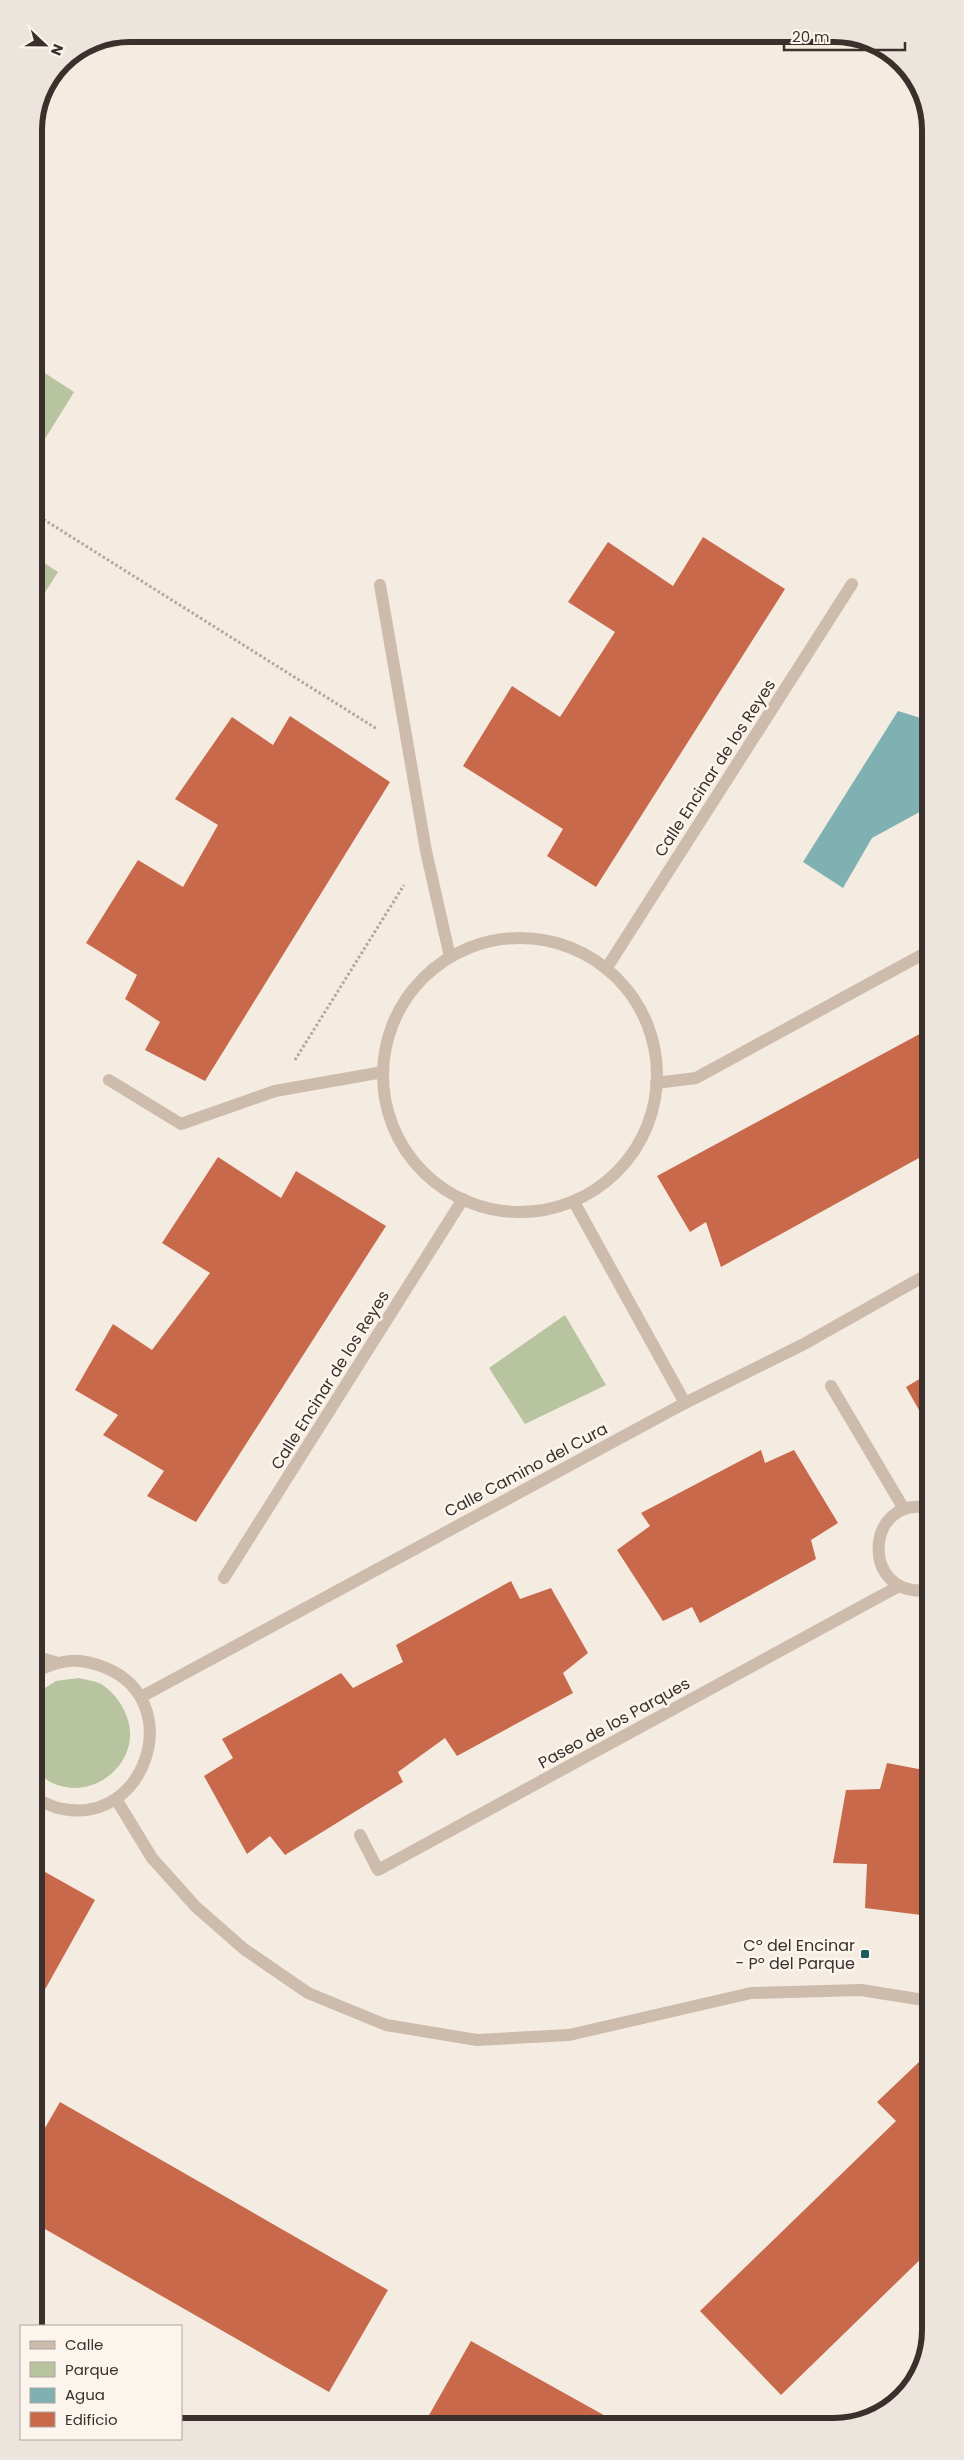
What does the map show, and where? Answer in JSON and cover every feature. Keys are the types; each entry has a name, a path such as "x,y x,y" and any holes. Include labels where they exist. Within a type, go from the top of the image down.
{"street":[{"name":"Calle Encinar de los Reyes","path":"606,969 852,584"},
{"path":"380,585 426,851 450,956"},
{"path":"539,938 582,951 606,969 618,978 644,1014 657,1057 655,1102 640,1144 611,1178 574,1202 530,1213 486,1209 444,1190 410,1158 389,1117 383,1072 392,1026 415,986 450,956 493,940 539,938"},
{"path":"656,1083 696,1078 922,955"},
{"path":"109,1080 181,1124 275,1091 383,1072"},
{"name":"Calle Encinar de los Reyes","path":"224,1578 463,1199"},
{"path":"574,1202 685,1403"},
{"name":"Calle Camino del Cura","path":"141,1697 685,1403 804,1344 922,1277"},
{"path":"831,1386 904,1509"},
{"path":"922,1506 904,1509 891,1518 881,1530 877,1546 880,1562 887,1576 899,1586 916,1591 922,1591"},
{"name":"Paseo de los Parques","path":"360,1835 378,1870 899,1586"},
{"path":"42,1658 55,1662 88,1660 119,1673 141,1697 150,1724 149,1752 137,1779 116,1798 90,1809 63,1810 42,1802"},
{"path":"42,1668 55,1662"},
{"path":"116,1798 152,1858 196,1907 244,1949 308,1993 386,2025 477,2040 569,2035 752,1993 861,1990 922,2000"}],"path":[{"path":"43,519 408,748"},
{"path":"275,1091 426,851"}],"green space":[{"path":"43,372 74,392 43,442"},
{"path":"43,562 58,572 43,596"},
{"path":"565,1315 606,1385 525,1424 489,1368"},
{"path":"79,1678 101,1684 111,1692 124,1710 130,1730 128,1748 120,1764 108,1777 92,1785 74,1788 55,1784 42,1776 42,1690 56,1681"}],"water":[{"path":"898,711 922,718 922,811 872,838 843,888 803,862"}],"building":[{"path":"703,537 785,589 596,887 547,856 563,829 463,766 512,686 560,717 615,632 568,602 608,542 673,586"},
{"path":"290,716 390,782 205,1081 145,1050 160,1022 125,999 137,975 86,943 138,860 183,887 218,825 175,799 232,717 273,745"},
{"path":"922,1033 922,1156 721,1267 706,1222 690,1232 657,1176"},
{"path":"218,1157 281,1198 296,1171 386,1226 196,1522 147,1496 164,1471 103,1435 118,1415 75,1390 113,1324 152,1350 210,1273 162,1243"},
{"path":"922,1378 922,1415 906,1387"},
{"path":"761,1450 765,1463 794,1450 838,1523 811,1540 816,1559 700,1623 692,1607 663,1621 617,1550 650,1526 641,1513"},
{"path":"511,1581 520,1599 551,1588 588,1653 563,1673 573,1693 457,1756 445,1738 398,1772 403,1782 285,1855 270,1836 247,1854 204,1776 233,1758 222,1739 341,1673 353,1688 403,1662 396,1645"},
{"path":"887,1763 922,1770 922,1915 865,1908 867,1864 833,1863 846,1790 880,1789"},
{"path":"42,1870 95,1900 42,1995"},
{"path":"919,2062 922,2065 922,2258 781,2395 700,2311 896,2121 877,2102"},
{"path":"60,2102 388,2290 329,2392 42,2227 42,2133"},
{"path":"471,2341 608,2418 428,2417"}],"place":[{"name":"Cº del Encinar - Pº del Parque","path":"865,1954"}]}
